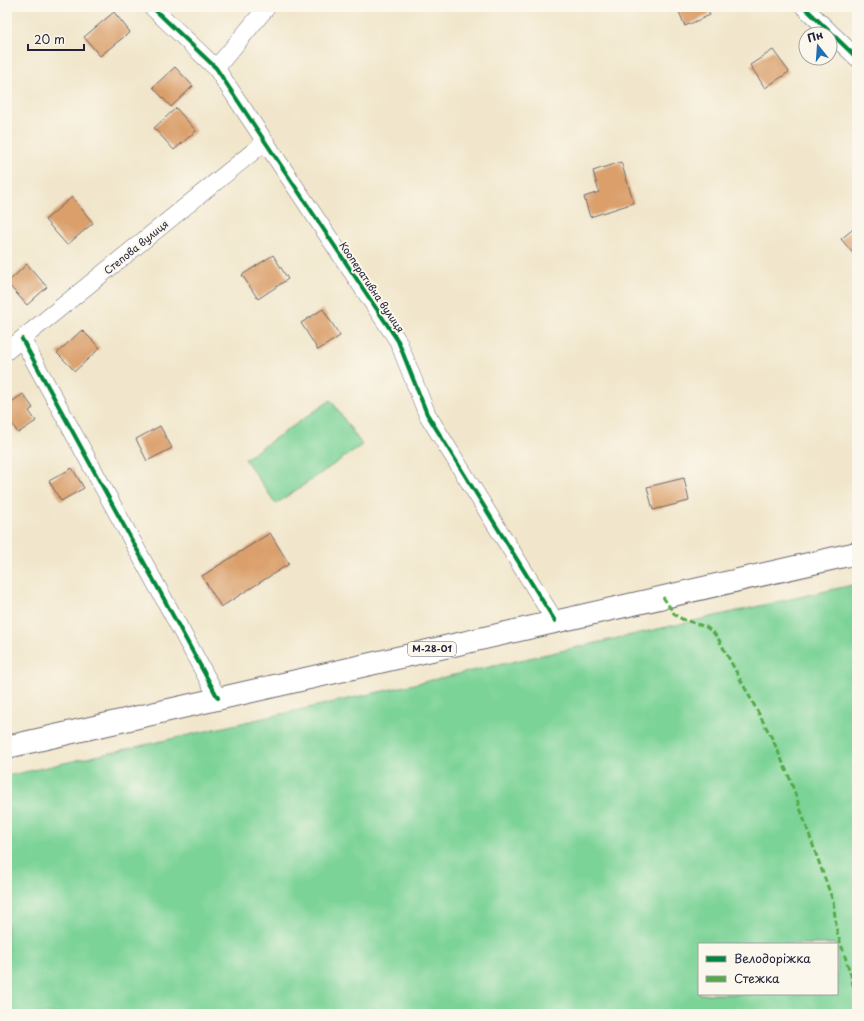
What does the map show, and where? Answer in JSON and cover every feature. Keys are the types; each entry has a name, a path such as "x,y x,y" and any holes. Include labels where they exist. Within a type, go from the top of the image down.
{"highway":[{"name":"М-28-01","path":"7,747 857,553"}],"street":[{"name":"Кооперативна вулиця","path":"152,7 216,68 398,341 427,414 555,621"},
{"path":"216,68 267,7"},
{"path":"804,7 857,58"},
{"name":"Степова вулиця","path":"7,351 264,142"},
{"path":"22,339 218,698"}],"green space":[{"path":"331,400 362,445 276,504 245,459"},
{"path":"857,584 857,1014 7,1014 7,776"}],"building":[{"path":"677,7 707,7 710,15 685,26"},
{"path":"114,12 130,32 100,56 84,37"},
{"path":"773,50 789,72 765,88 750,65"},
{"path":"175,67 193,86 171,107 153,87"},
{"path":"176,108 196,131 174,150 154,128"},
{"path":"621,162 634,203 590,217 584,197 599,192 593,171"},
{"path":"72,197 93,223 67,245 45,220"},
{"path":"857,226 857,258 841,239"},
{"path":"273,255 288,279 258,299 242,275"},
{"path":"27,264 47,287 27,305 7,283"},
{"path":"323,309 340,336 318,350 301,323"},
{"path":"82,330 100,348 75,371 57,353"},
{"path":"23,394 33,408 29,411 36,421 18,433 7,416 7,405"},
{"path":"160,426 172,448 147,461 136,439"},
{"path":"72,468 84,488 61,501 49,481"},
{"path":"684,478 689,501 653,510 647,487"},
{"path":"270,533 289,564 221,607 202,576"}],"marked path":[{"path":"663,597 675,615 682,619 706,627 713,632 719,640 773,740 790,779 833,901 837,932 851,975 856,998 857,1014"}],"cycle path":[{"path":"152,7 216,68 398,341 427,414 555,621"},
{"path":"804,7 857,58"},
{"path":"22,339 218,698"}]}
